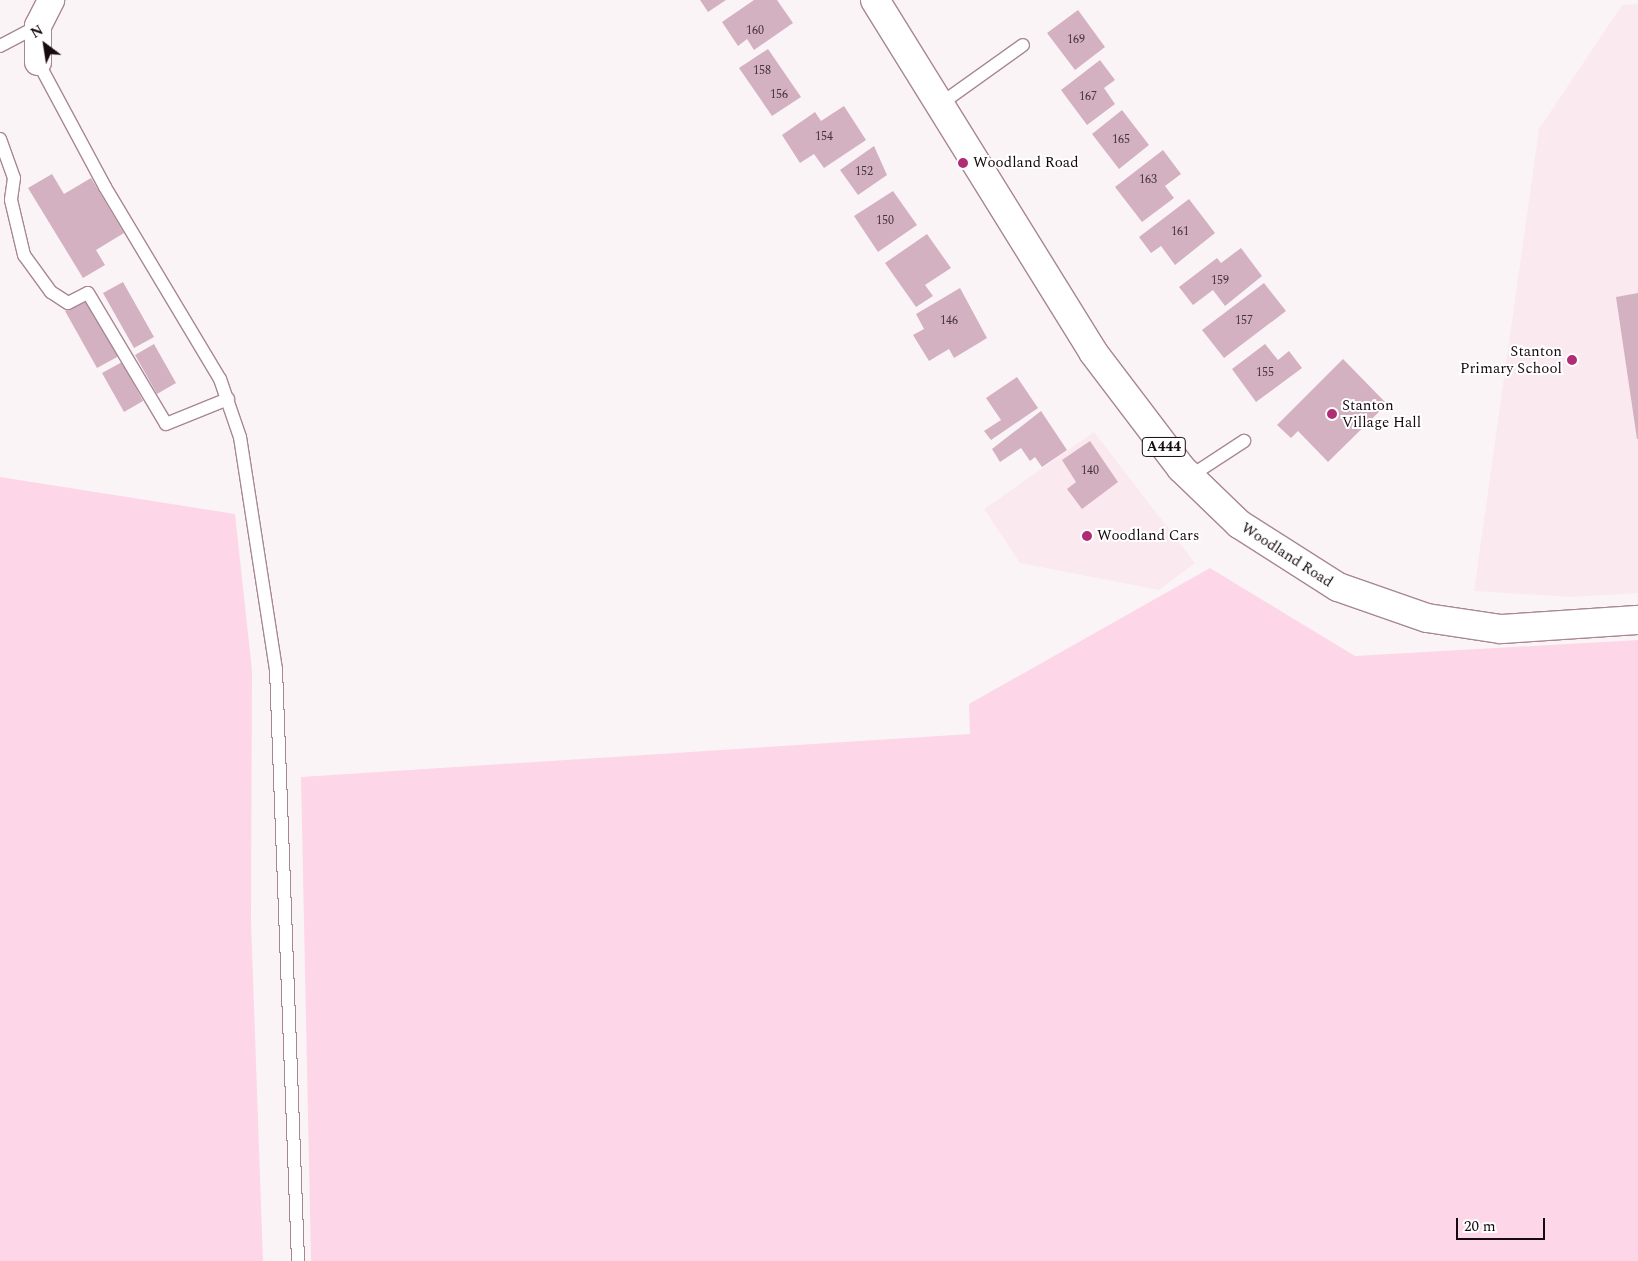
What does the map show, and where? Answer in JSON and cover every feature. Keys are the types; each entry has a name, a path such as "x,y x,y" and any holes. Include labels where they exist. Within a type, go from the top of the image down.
{"highway":[{"name":"Woodland Road","path":"875,0 1093,352 1189,476 1269,546 1338,587 1379,604 1427,618 1501,629 1638,620"}],"street":[{"path":"38,62 38,26 50,0"}],"lane":[{"path":"0,46 38,26"},
{"path":"940,104 1023,45"},
{"path":"38,62 52,95 228,399 240,436 276,670 298,1261"},
{"path":"0,139 14,178 11,200 24,255 51,292 68,303 88,293 166,424 228,399"},
{"path":"1189,476 1244,441"}],"shaded area":[{"name":"Stanton Primary School","path":"1638,4 1638,593 1571,597 1474,591 1539,129 1622,5"},
{"name":"Woodland Cars","path":"1094,432 1195,563 1159,590 1020,563 984,509"},
{"path":"0,477 235,514 252,670 251,921 263,1261 0,1261"},
{"path":"1210,568 1355,656 1638,640 1638,1261 311,1261 301,777 970,734 969,704"}],"building":[{"path":"700,0 726,0 708,12"},
{"path":"754,0 777,0 793,23 754,50 747,39 738,46 722,22"},
{"path":"1078,10 1105,47 1075,70 1047,33"},
{"path":"768,49 801,97 772,116 739,68"},
{"path":"1100,60 1115,80 1104,88 1115,104 1087,125 1061,90"},
{"path":"844,106 866,140 824,168 814,154 800,163 782,135 815,112 821,121"},
{"path":"1122,110 1149,145 1119,169 1092,134"},
{"path":"874,146 887,175 858,195 840,170"},
{"path":"1163,150 1181,174 1165,186 1174,198 1142,222 1115,187"},
{"path":"52,174 64,194 91,178 124,233 96,250 105,265 83,278 28,188"},
{"path":"893,191 917,225 878,252 854,216"},
{"path":"1189,199 1215,233 1175,265 1161,246 1151,253 1139,237"},
{"path":"927,234 951,268 925,285 933,296 916,307 885,263"},
{"path":"1241,248 1262,276 1225,306 1213,290 1193,305 1179,287 1217,258 1221,263"},
{"path":"123,282 154,337 134,348 103,293"},
{"path":"1264,283 1286,311 1224,358 1202,330"},
{"path":"960,288 987,338 954,358 949,349 929,361 913,335 924,329 916,314"},
{"path":"1638,293 1638,439 1637,439 1616,297"},
{"path":"87,299 119,356 97,368 65,311"},
{"path":"154,344 176,383 157,394 135,355"},
{"path":"1265,344 1278,360 1289,351 1302,368 1256,402 1232,369"},
{"name":"Stanton Village Hall","path":"1343,359 1387,404 1328,462 1298,431 1291,438 1277,425"},
{"path":"122,362 143,401 124,412 102,373"},
{"path":"1017,377 1038,408 991,440 984,431 1001,420 986,398"},
{"path":"1041,411 1067,450 1042,467 1035,457 1030,461 1021,448 1000,462 992,449"},
{"path":"1090,441 1118,482 1082,509 1067,489 1076,482 1062,460"}],"place":[{"name":"Woodland Road","path":"963,163"},
{"name":"Stanton Primary School","path":"1572,360"},
{"name":"Stanton Village Hall","path":"1332,414"},
{"name":"Woodland Cars","path":"1087,536"}]}
